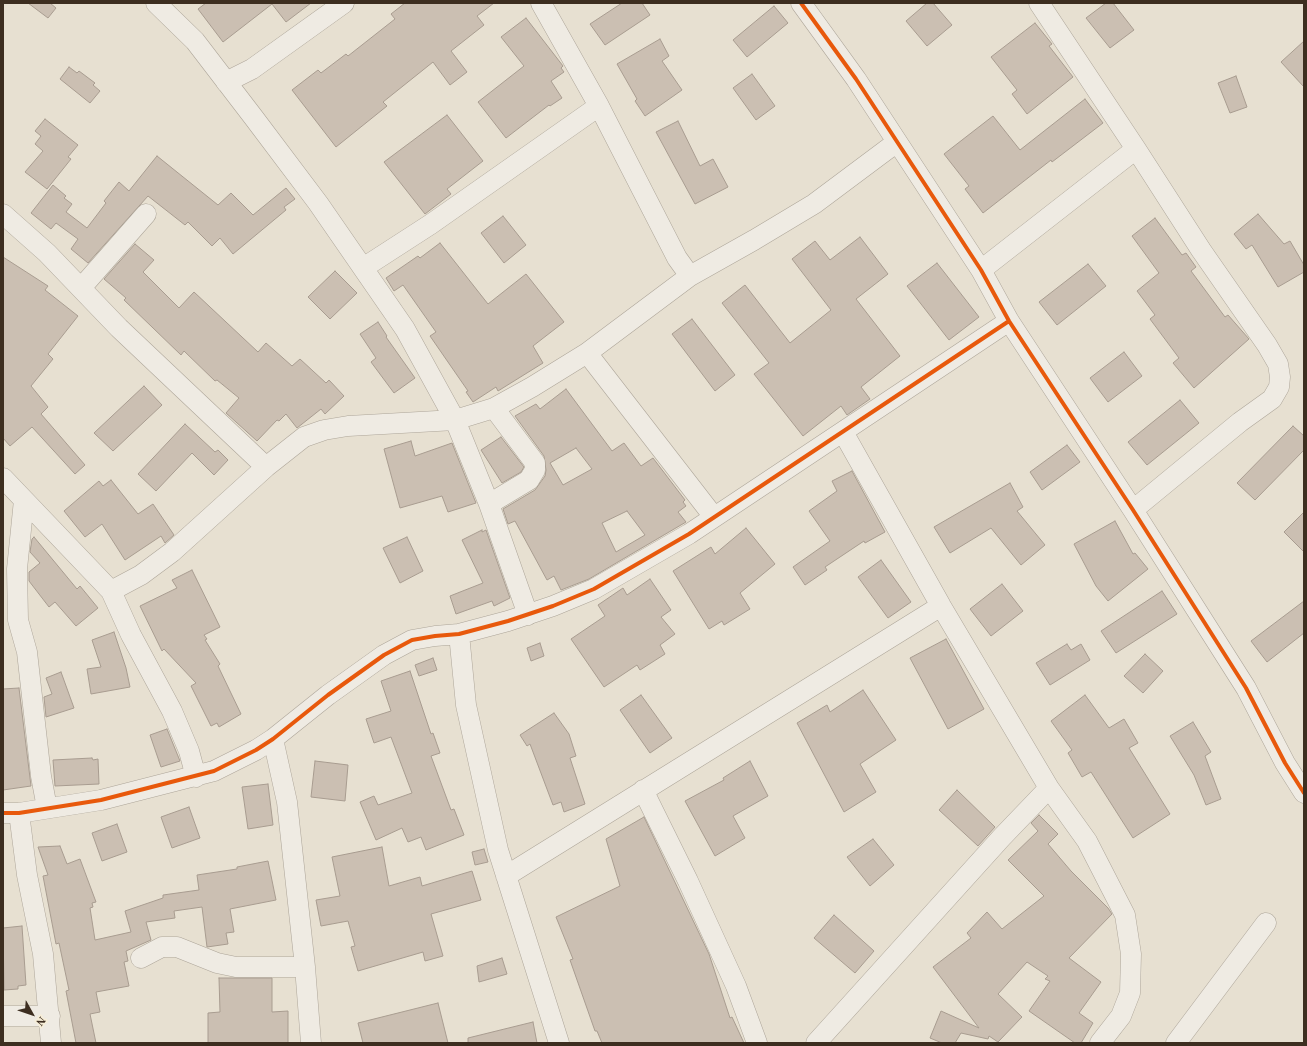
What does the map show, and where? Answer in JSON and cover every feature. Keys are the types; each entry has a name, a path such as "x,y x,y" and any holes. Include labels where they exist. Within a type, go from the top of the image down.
{"street":[{"path":"156,3 195,42 314,197 405,329 455,420 489,504 528,615"},
{"path":"226,82 252,69 344,3"},
{"path":"541,3 599,106 677,258 690,276"},
{"path":"801,3 856,79 981,270 1009,321 1133,510 1246,688 1285,763 1304,793"},
{"path":"1039,3 1136,149 1200,250 1267,345 1278,364 1280,377 1279,387 1272,400 1240,422 1133,510"},
{"path":"363,268 431,224 599,106"},
{"path":"111,591 140,575 172,552 266,467 304,436 324,430 348,426 455,420 494,408 532,387 586,352 690,276 814,204 898,142"},
{"path":"981,270 1136,149"},
{"path":"3,214 47,253 208,414 266,467"},
{"path":"81,288 146,214"},
{"path":"51,1043 44,954 27,875 11,813 101,800 196,777 214,771 256,750 273,739 328,695 384,655 412,640 459,634 528,615 594,589 714,517 1009,321"},
{"path":"586,352 714,517"},
{"path":"489,504 529,480 535,470 535,463 494,408"},
{"path":"843,432 941,606 1049,788 1087,841 1125,915 1131,954 1130,993 1121,1016 1100,1043"},
{"path":"3,478 111,591 131,635 172,711 189,751 196,777"},
{"path":"24,500 11,622 27,652 41,776 47,808"},
{"path":"506,876 941,606"},
{"path":"459,634 466,705 498,850 559,1043"},
{"path":"273,739 287,802 305,967 311,1043"},
{"path":"816,1043 1002,837 1049,788"},
{"path":"643,790 688,881 730,972 757,1043"},
{"path":"1176,1043 1266,923"},
{"path":"141,958 162,947 176,947 217,963 236,967 305,967"},
{"path":"3,1016 50,1016"}],"building":[{"path":"28,3 50,3 56,8 48,18"},
{"path":"206,3 311,3 286,22 272,4 223,42 198,9"},
{"path":"405,3 494,3 477,16 484,25 451,51 467,72 450,85 433,62 383,102 387,106 336,147 292,90 318,70 321,73 346,54 348,56 395,19 391,14"},
{"path":"622,3 642,3 650,15 605,45 590,24"},
{"path":"927,3 933,3 952,25 927,46 906,21"},
{"path":"1106,3 1113,3 1134,30 1110,48 1086,18"},
{"path":"774,6 788,23 747,57 733,40"},
{"path":"526,18 563,66 561,68 564,72 551,81 562,98 550,106 549,105 506,138 478,102 524,66 501,37"},
{"path":"1035,23 1052,44 1049,46 1073,77 1027,114 1012,94 1017,90 991,57"},
{"path":"660,39 669,56 662,61 682,90 645,116 635,101 637,99 617,64"},
{"path":"1304,41 1304,87 1281,62"},
{"path":"69,67 77,73 79,71 95,83 93,85 100,91 90,103 60,79"},
{"path":"752,74 775,106 756,120 733,88"},
{"path":"1236,76 1247,107 1230,113 1218,83"},
{"path":"1085,99 1103,123 1052,162 1051,160 983,213 965,189 969,186 944,154 993,116 1020,150"},
{"path":"447,115 483,161 447,189 451,194 425,214 384,162"},
{"path":"45,119 78,145 68,157 71,159 47,189 25,172 43,151 35,144 41,136 35,131"},
{"path":"678,121 700,166 713,159 728,187 695,204 656,132"},
{"path":"157,156 218,205 231,193 253,215 286,188 295,199 284,207 286,210 233,254 220,238 212,246 188,222 185,225 148,196 88,263 71,249 78,239 56,223 51,229 31,213 53,185 66,196 64,198 72,204 66,212 87,228 106,203 104,201 119,182 129,191"},
{"path":"1258,214 1284,244 1290,241 1304,265 1304,272 1278,287 1252,245 1246,249 1234,234"},
{"path":"503,216 526,245 504,263 481,233"},
{"path":"1155,218 1182,255 1186,253 1196,267 1191,271 1225,317 1228,315 1249,339 1194,388 1173,363 1179,358 1150,319 1155,315 1137,291 1159,273 1132,236"},
{"path":"860,237 888,274 856,299 900,356 861,387 870,399 847,415 841,406 803,436 754,374 769,363 722,303 745,285 790,343 831,310 792,259 815,241 830,260"},
{"path":"440,243 488,304 526,274 564,322 533,346 543,363 498,391 496,387 473,402 466,392 468,391 430,336 436,332 403,285 394,291 386,278 418,256 420,258"},
{"path":"135,244 154,260 143,272 179,308 194,292 258,352 266,343 292,366 300,359 326,383 329,380 344,396 325,414 321,409 297,428 286,414 279,421 277,420 257,441 226,413 239,398 217,380 215,381 184,351 181,355 124,300 126,298 104,279"},
{"path":"3,257 48,286 45,290 78,316 48,354 53,359 31,386 48,407 41,414 85,465 75,474 32,427 10,446 3,438"},
{"path":"937,263 979,317 949,340 907,286"},
{"path":"1088,264 1106,286 1057,325 1039,302"},
{"path":"335,271 357,293 330,319 308,297"},
{"path":"692,319 735,375 715,391 672,334"},
{"path":"378,322 387,336 386,337 415,378 394,393 371,362 376,358 360,334"},
{"path":"1124,352 1142,376 1108,402 1090,378"},
{"path":"144,386 162,405 113,451 94,433"},
{"path":"566,389 612,451 624,443 641,466 653,458 685,500 683,502 686,506 678,512 686,522 589,579 561,590 554,576 547,580 515,521 508,524 503,509 535,490 545,476 546,470 544,456 515,416 536,404 540,409","holes":["576,448 592,469 563,485 550,463","627,511 645,535 616,552 602,523"]},
{"path":"1180,400 1199,423 1147,465 1128,442"},
{"path":"185,424 215,452 218,450 228,460 214,475 192,453 156,491 138,474"},
{"path":"1293,426 1304,436 1304,450 1255,500 1237,483"},
{"path":"501,437 524,467 521,472 502,483 481,450"},
{"path":"411,441 415,456 452,443 476,503 448,512 442,496 400,508 384,449"},
{"path":"1067,445 1080,462 1042,490 1030,472"},
{"path":"852,471 885,532 865,543 864,541 825,567 827,570 805,585 793,567 830,541 809,511 837,491 832,481"},
{"path":"111,480 138,514 153,504 174,535 165,543 161,536 125,560 102,524 85,537 64,511 99,481 103,486"},
{"path":"1010,483 1023,507 1017,511 1045,545 1021,565 991,528 950,553 934,527"},
{"path":"1304,512 1304,552 1284,532"},
{"path":"1115,521 1133,554 1135,553 1148,569 1108,601 1096,586 1074,544"},
{"path":"746,528 775,564 740,593 750,609 724,625 722,621 709,629 673,571 711,547 715,554"},
{"path":"482,530 482,532 486,530 510,598 494,606 492,601 456,614 450,596 483,583 462,540"},
{"path":"34,537 77,589 80,586 98,608 76,626 55,602 49,607 29,581 29,572 40,563 30,552 32,539"},
{"path":"407,537 423,571 400,583 383,548"},
{"path":"881,560 911,602 888,618 858,577"},
{"path":"192,570 220,627 204,635 207,639 205,640 220,664 218,666 241,714 219,727 217,723 211,726 191,686 196,683 164,649 162,651 140,606 177,588 172,580"},
{"path":"650,579 671,610 661,617 675,634 660,645 665,654 640,670 637,665 604,687 571,639 605,616 598,605 623,588 627,595"},
{"path":"1002,584 1023,611 991,636 970,609"},
{"path":"1162,591 1177,614 1116,653 1101,631"},
{"path":"1304,601 1304,633 1267,662 1251,641"},
{"path":"114,632 126,668 130,687 91,694 87,669 101,667 92,640"},
{"path":"946,639 984,709 948,729 910,658"},
{"path":"540,643 544,656 531,661 527,648"},
{"path":"1067,644 1071,650 1081,644 1090,660 1050,685 1036,663"},
{"path":"1145,654 1163,671 1143,693 1124,676"},
{"path":"433,658 437,670 419,676 415,665"},
{"path":"410,671 431,734 433,733 440,753 431,756 451,810 454,809 464,835 426,850 421,837 408,842 402,828 376,840 360,802 374,796 378,805 412,793 391,737 374,743 366,719 391,711 381,681"},
{"path":"61,672 74,708 46,717 44,697 52,694 46,678"},
{"path":"19,688 31,786 3,790 3,689"},
{"path":"863,690 896,740 860,764 876,792 844,812 797,723 827,705 830,712"},
{"path":"641,695 672,738 650,753 620,710"},
{"path":"1085,695 1109,728 1124,719 1138,743 1129,748 1170,814 1133,838 1091,772 1082,777 1068,753 1072,750 1051,721"},
{"path":"554,713 569,734 576,756 570,758 585,804 564,812 561,802 553,805 530,744 527,746 520,735"},
{"path":"1193,722 1211,752 1205,756 1221,799 1206,805 1194,775 1170,736"},
{"path":"167,729 180,761 161,767 150,735"},
{"path":"92,758 93,760 98,759 99,784 55,786 53,760"},
{"path":"315,761 348,765 345,801 311,797"},
{"path":"750,761 768,796 733,816 745,838 715,856 685,801 724,780 723,778"},
{"path":"268,784 273,825 248,829 242,787"},
{"path":"957,790 995,827 978,846 939,810"},
{"path":"189,807 200,838 172,848 161,817"},
{"path":"1039,815 1058,834 1048,844 1071,871 1108,908 1112,914 1069,958 1101,982 1079,1013 1093,1023 1081,1043 1075,1043 1029,1011 1050,981 1045,979 1048,976 1027,962 998,994 1022,1017 998,1042 989,1036 988,1039 961,1033 955,1043 942,1043 930,1038 941,1011 979,1028 933,967 971,938 967,933 987,912 1002,929 1044,896 1008,860 1038,831 1031,823"},
{"path":"644,817 709,954 730,1018 732,1017 744,1043 602,1043 597,1031 595,1031 570,960 573,959 556,917 620,886 606,839"},
{"path":"117,824 127,852 102,861 92,833"},
{"path":"873,839 894,865 870,886 847,857"},
{"path":"60,846 67,864 80,859 96,902 92,903 93,907 90,908 95,940 131,932 125,911 163,898 163,895 199,890 197,875 237,869 237,867 268,861 276,900 230,909 234,932 226,933 228,944 207,947 202,907 174,911 175,918 146,922 151,940 126,951 128,961 124,962 129,986 96,992 100,1012 90,1014 96,1043 76,1043 66,991 69,990 59,943 56,944 43,876 48,875 38,847"},
{"path":"382,847 389,886 420,877 422,886 472,871 481,900 431,914 443,956 425,961 423,952 358,971 351,947 355,946 348,921 321,926 316,900 340,896 332,857"},
{"path":"484,849 488,862 475,865 472,852"},
{"path":"834,915 874,951 855,973 814,938"},
{"path":"22,926 26,985 18,986 18,989 4,990 3,928"},
{"path":"502,958 507,974 479,982 477,966"},
{"path":"219,978 272,978 272,1012 288,1011 288,1043 208,1043 208,1013 220,1012"},
{"path":"438,1003 448,1043 363,1043 358,1023"},
{"path":"533,1022 537,1043 468,1043 468,1038"}],"cycle path":[{"path":"801,3 856,79 981,270 1009,321 1133,510 1246,688 1285,763 1304,793"},
{"path":"3,813 19,813 101,800 214,771 256,750 273,739 328,695 384,655 412,640 459,634 508,621 553,606 594,589 689,534 1009,321"}]}
